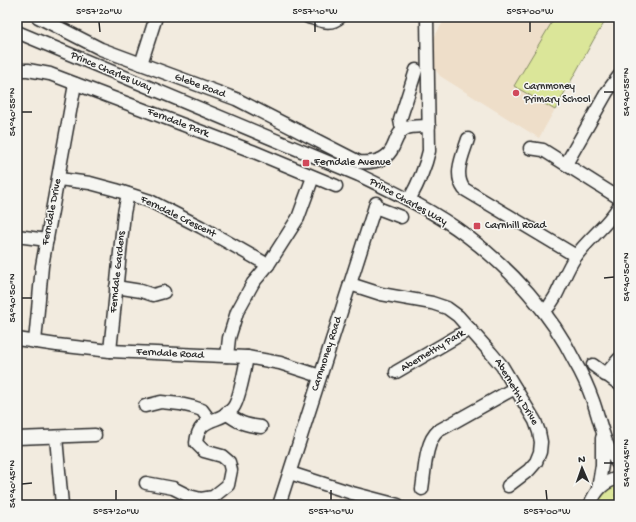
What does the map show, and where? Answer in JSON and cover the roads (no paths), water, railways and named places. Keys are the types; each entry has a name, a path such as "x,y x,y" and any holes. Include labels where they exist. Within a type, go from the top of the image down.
{"street":[{"name":"Glebe Road","path":"38,17 101,48 236,99 359,162 370,163 387,155 404,129"},
{"path":"141,64 156,17"},
{"path":"308,17 328,22 334,21 340,17"},
{"path":"410,200 422,176 429,151 427,17"},
{"name":"Prince Charles Way","path":"17,32 358,175 410,200 467,236 492,256 532,297 554,326 575,361 593,401 613,456 619,465"},
{"name":"Ferndale Park","path":"17,70 28,70 50,74 252,151 336,186"},
{"path":"416,70 400,120 401,125 404,129 429,126"},
{"path":"566,164 607,92 619,76"},
{"name":"Ferndale Drive","path":"35,342 46,240 59,178 75,84"},
{"path":"468,140 460,162 459,183 464,189 576,256"},
{"path":"530,148 544,150 619,198"},
{"path":"227,356 229,338 238,312 253,283 268,265 298,218 313,177"},
{"name":"Ferndale Crescent","path":"59,178 90,183 150,201 268,265"},
{"name":"Ferndale Gardens","path":"110,351 124,213 128,194"},
{"name":"Carnmoney Road","path":"279,505 376,205 401,217"},
{"path":"544,312 555,299 576,256 614,215 619,206"},
{"path":"17,236 46,240"},
{"name":"Abernethy Drive","path":"350,284 381,294 432,303 447,308 458,316 502,366 535,421 541,442 540,452 536,462 529,470 508,486"},
{"path":"116,287 141,291 153,295 164,292"},
{"name":"Abernethy Park","path":"396,372 470,329"},
{"name":"Ferndale Road","path":"17,339 110,351 247,357 274,361 320,376"},
{"path":"146,483 173,488 196,501 213,496 228,485 231,470 229,462 222,456 204,451 196,443 197,434 203,424 222,417 234,407 241,386 247,357"},
{"path":"605,375 619,359"},
{"path":"593,365 619,384"},
{"path":"422,489 429,444 433,436 438,431 515,388"},
{"path":"145,406 161,402 186,405 202,410 210,421"},
{"path":"226,413 236,421 245,425 261,427"},
{"name":"Prince Charles Way","path":"594,497 602,465 602,427"},
{"path":"17,438 95,435"},
{"path":"56,437 62,505"},
{"path":"290,473 352,493 398,505"},
{"path":"584,505 594,497 605,483 619,478"}],"place":[{"name":"Carnmoney Primary School","path":"516,93"},
{"name":"Ferndale Avenue","path":"306,163"},
{"name":"Carnhill Road","path":"477,226"}]}
